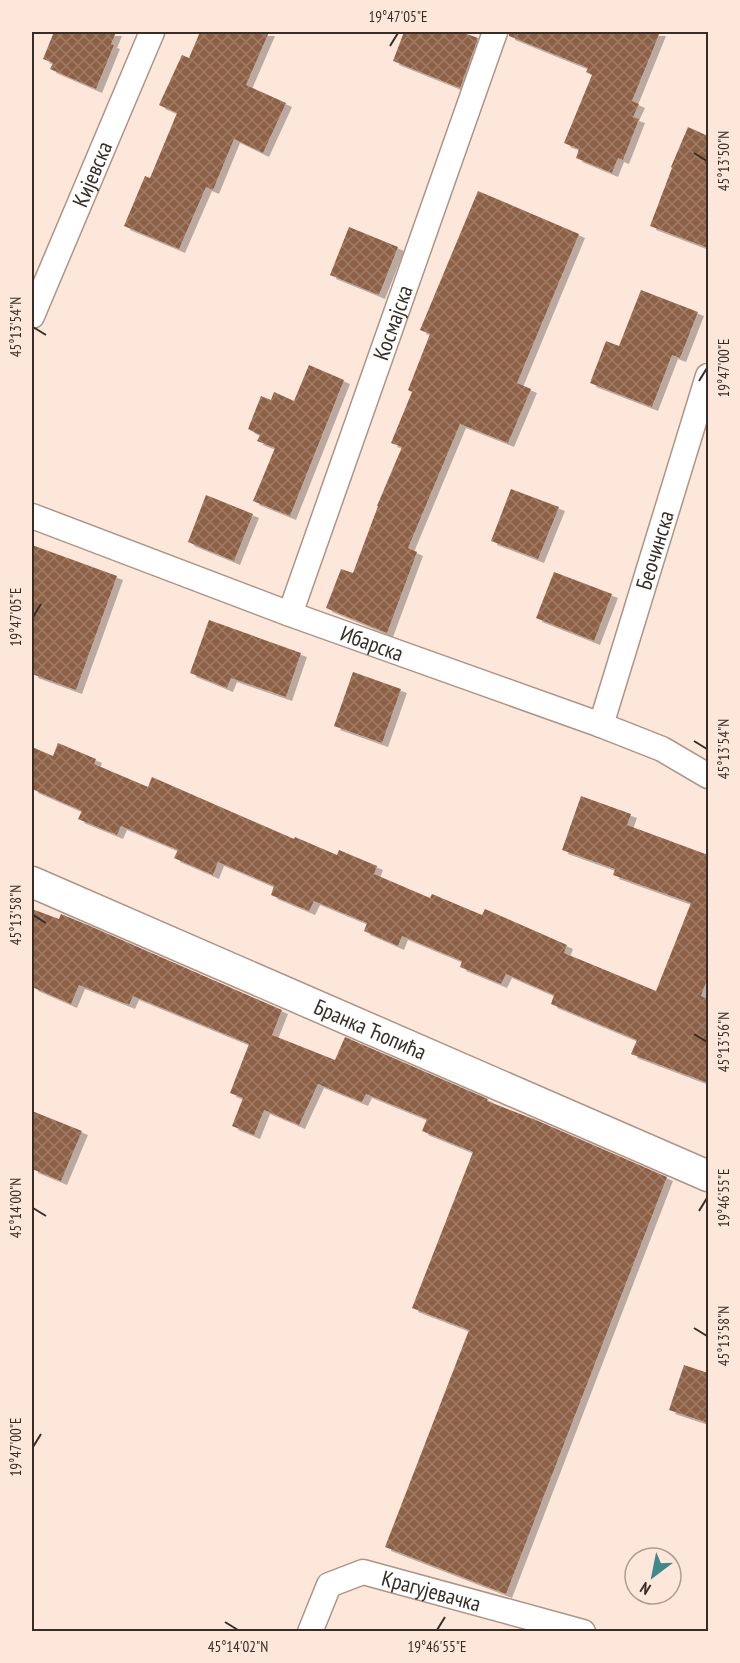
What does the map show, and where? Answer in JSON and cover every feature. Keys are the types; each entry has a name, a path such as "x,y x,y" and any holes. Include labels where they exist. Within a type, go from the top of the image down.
{"street":[{"name":"Кијевска","path":"32,316 152,32"},
{"name":"Космајска","path":"290,614 495,32"},
{"name":"Беочинска","path":"601,725 708,376"},
{"name":"Ибарска","path":"32,516 290,614 601,725 662,750 708,776"},
{"name":"Бранка Ћопића","path":"32,882 708,1176"},
{"name":"Крагујевачка","path":"310,1632 329,1585 363,1572 583,1632"}],"building":[{"path":"54,32 116,32 111,44 114,45 96,89 50,69 53,63 43,59"},
{"path":"200,32 269,32 246,85 286,103 263,153 234,139 213,190 206,187 179,249 124,226 145,176 150,178 177,113 159,105 182,55 189,58"},
{"path":"404,32 461,32 478,38 460,88 393,61"},
{"path":"509,32 660,32 632,101 639,104 633,117 639,119 623,160 618,158 612,173 576,158 579,149 564,143 592,75 586,72 588,68 509,36"},
{"path":"688,127 708,136 708,248 650,226"},
{"path":"478,191 579,234 517,383 531,389 508,443 460,424 408,548 417,552 387,633 326,608 341,569 353,573 377,506 402,447 391,443 412,392 408,390 430,334 420,330"},
{"path":"349,227 398,247 379,295 330,275"},
{"path":"641,290 698,312 680,358 672,355 652,407 590,383 606,341 619,346"},
{"path":"309,365 344,380 290,516 253,501 275,448 257,441 260,435 248,429 261,396 271,400 274,392 294,401"},
{"path":"511,489 559,507 538,559 491,541"},
{"path":"206,495 253,514 234,561 188,542"},
{"path":"32,545 117,576 76,690 32,674"},
{"path":"554,572 612,594 594,641 536,618"},
{"path":"209,620 301,653 286,697 231,678 227,688 190,673"},
{"path":"353,672 401,689 382,743 334,726"},
{"path":"58,743 96,759 94,764 148,787 152,777 294,839 295,837 337,855 339,850 377,866 374,874 430,898 432,894 482,915 485,909 567,945 564,953 656,991 691,903 613,875 615,869 562,850 581,796 631,814 627,825 708,855 708,977 701,996 708,999 708,1083 631,1054 637,1040 551,1004 554,995 506,974 501,984 460,967 462,961 402,936 398,946 364,931 367,923 314,901 309,911 271,895 274,886 218,862 213,875 174,858 178,850 121,826 117,835 78,819 82,811 32,789 32,747 53,756"},
{"path":"32,909 59,919 61,914 282,1010 272,1035 335,1060 345,1037 488,1099 487,1101 667,1177 506,1594 385,1547 469,1330 412,1308 473,1152 422,1131 427,1119 366,1094 362,1102 318,1084 299,1125 264,1110 254,1135 232,1126 243,1098 230,1093 249,1044 133,996 129,1005 79,985 71,1004 32,987"},
{"path":"32,1111 82,1131 61,1181 32,1169"},
{"path":"684,1365 708,1373 708,1423 669,1410"}]}
